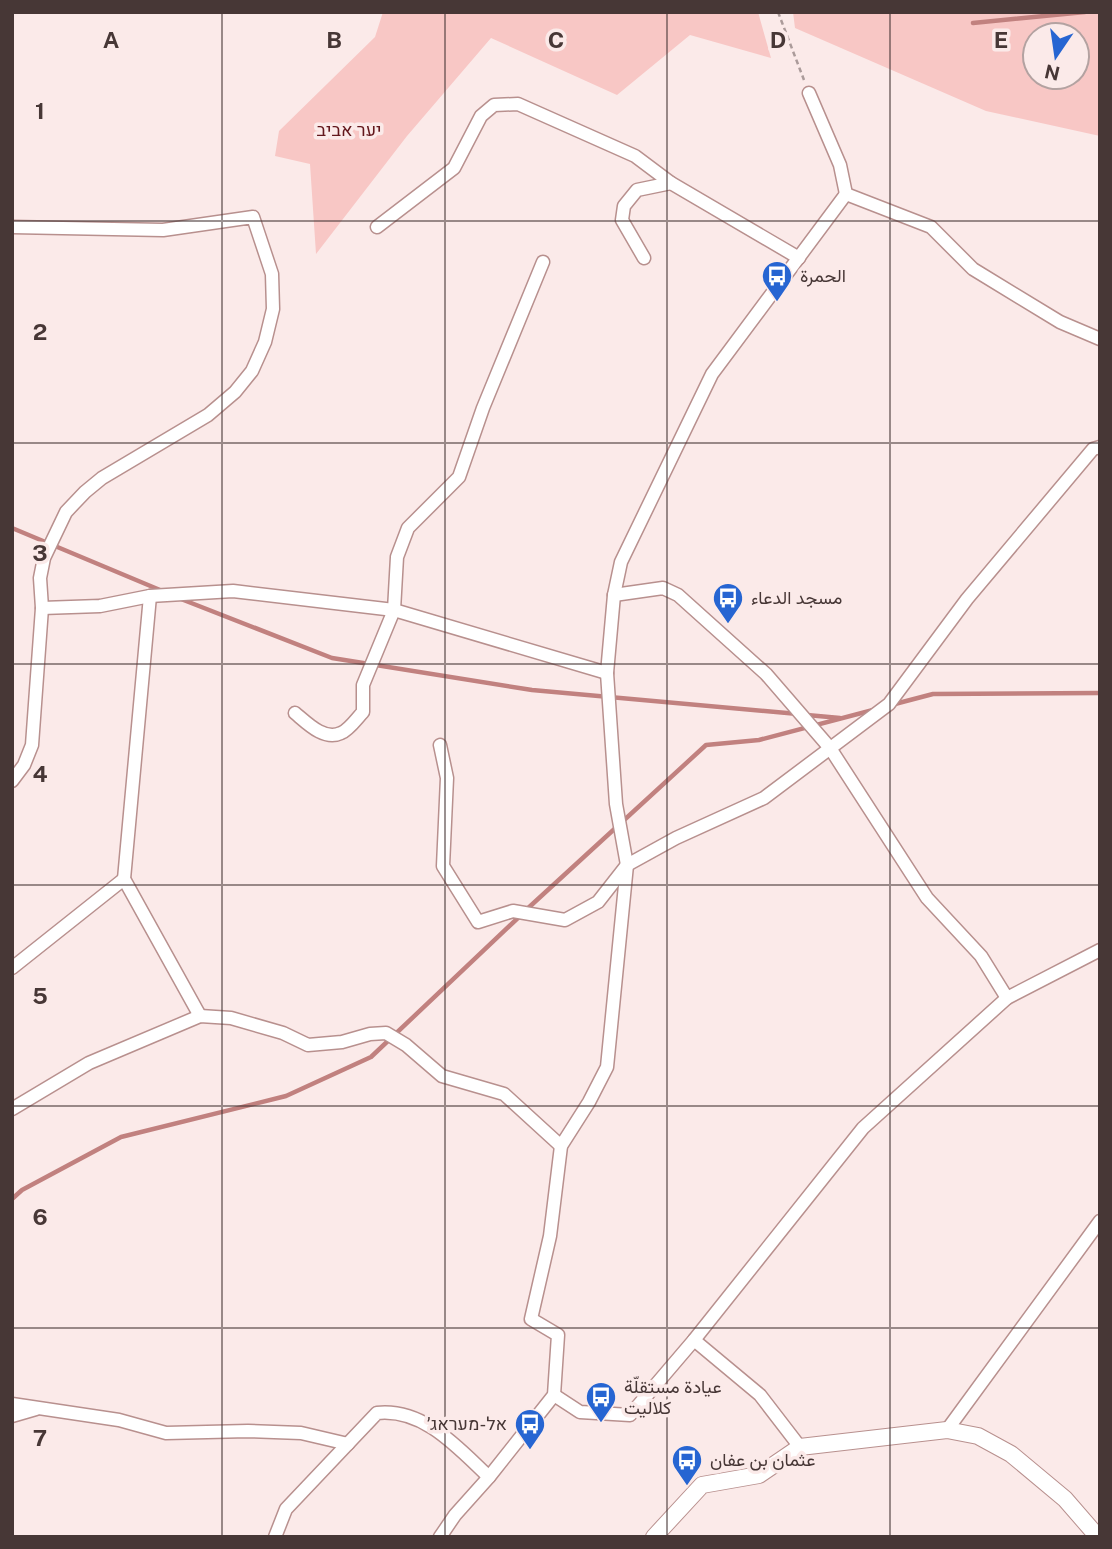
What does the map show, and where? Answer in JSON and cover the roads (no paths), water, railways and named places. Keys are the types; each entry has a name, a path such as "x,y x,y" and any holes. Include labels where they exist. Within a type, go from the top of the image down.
{"street":[{"path":"440,1537 554,1395 558,1335 531,1319 550,1236 561,1146 607,1068 627,865 617,804 607,673 614,595 621,562 712,374 846,194 840,165 809,93"},
{"path":"377,227 454,168 481,116 494,105 518,104 635,156 671,183 799,258"},
{"path":"644,258 622,220 624,205 637,190 671,183"},
{"path":"846,194 931,227 973,269 1060,322 1100,339"},
{"path":"12,227 163,230 253,217 272,274 273,309 265,342 252,371 235,393 208,415 102,478 66,512 44,558 40,578 42,608 32,745 24,765 12,781"},
{"path":"295,713 314,729 328,734 342,733 363,712 363,685 394,610 397,558 408,528 458,477 483,408 543,262"},
{"path":"440,745 447,778 443,866 478,922 513,911 565,920 598,902 627,865 676,838 764,798 889,704 967,599 1093,449 1100,447"},
{"path":"614,595 663,588 678,595 766,674 830,748 927,898 981,956 1007,998"},
{"path":"42,608 100,606 150,596 233,591 394,610 607,673"},
{"path":"150,596 124,879 200,1016"},
{"path":"12,968 124,879"},
{"path":"554,1395 580,1412 630,1415 694,1340 863,1128 1007,998 1100,950"},
{"path":"12,1109 89,1063 200,1016 231,1018 270,1029 308,1045 342,1042 370,1034 386,1033 406,1045 442,1076 504,1094 561,1146"},
{"path":"947,1430 1100,1221"},
{"path":"694,1340 760,1395 800,1447"},
{"path":"12,1404 119,1420 166,1433 301,1433 348,1444"},
{"path":"12,1416 44,1407"},
{"path":"275,1537 286,1509 377,1413 390,1412 427,1423 489,1477"},
{"path":"654,1537 702,1485 759,1475 800,1447 947,1430 978,1436 1011,1454 1065,1499 1098,1537"}],"waterway":[{"path":"973,23 1085,12"},
{"path":"12,528 160,590"},
{"path":"181,599 332,658 532,690 798,714"},
{"path":"891,705 933,694 1100,693"},
{"path":"526,910 706,745 759,740 873,710"},
{"path":"807,715 840,718"},
{"path":"12,1199 22,1190 121,1137 286,1096 371,1057 520,916"}],"place":[{"name":"الحمرة","path":"777,303"},
{"name":"مسجد الدعاء","path":"728,625"},
{"name":"عيادة مستقلّة كلاليت","path":"601,1424"},
{"name":"אל-מעראג׳","path":"530,1451"},
{"name":"عثمان بن عفان","path":"687,1487"}],"park label":[{"name":"יער אביב","path":"349,130"}]}
